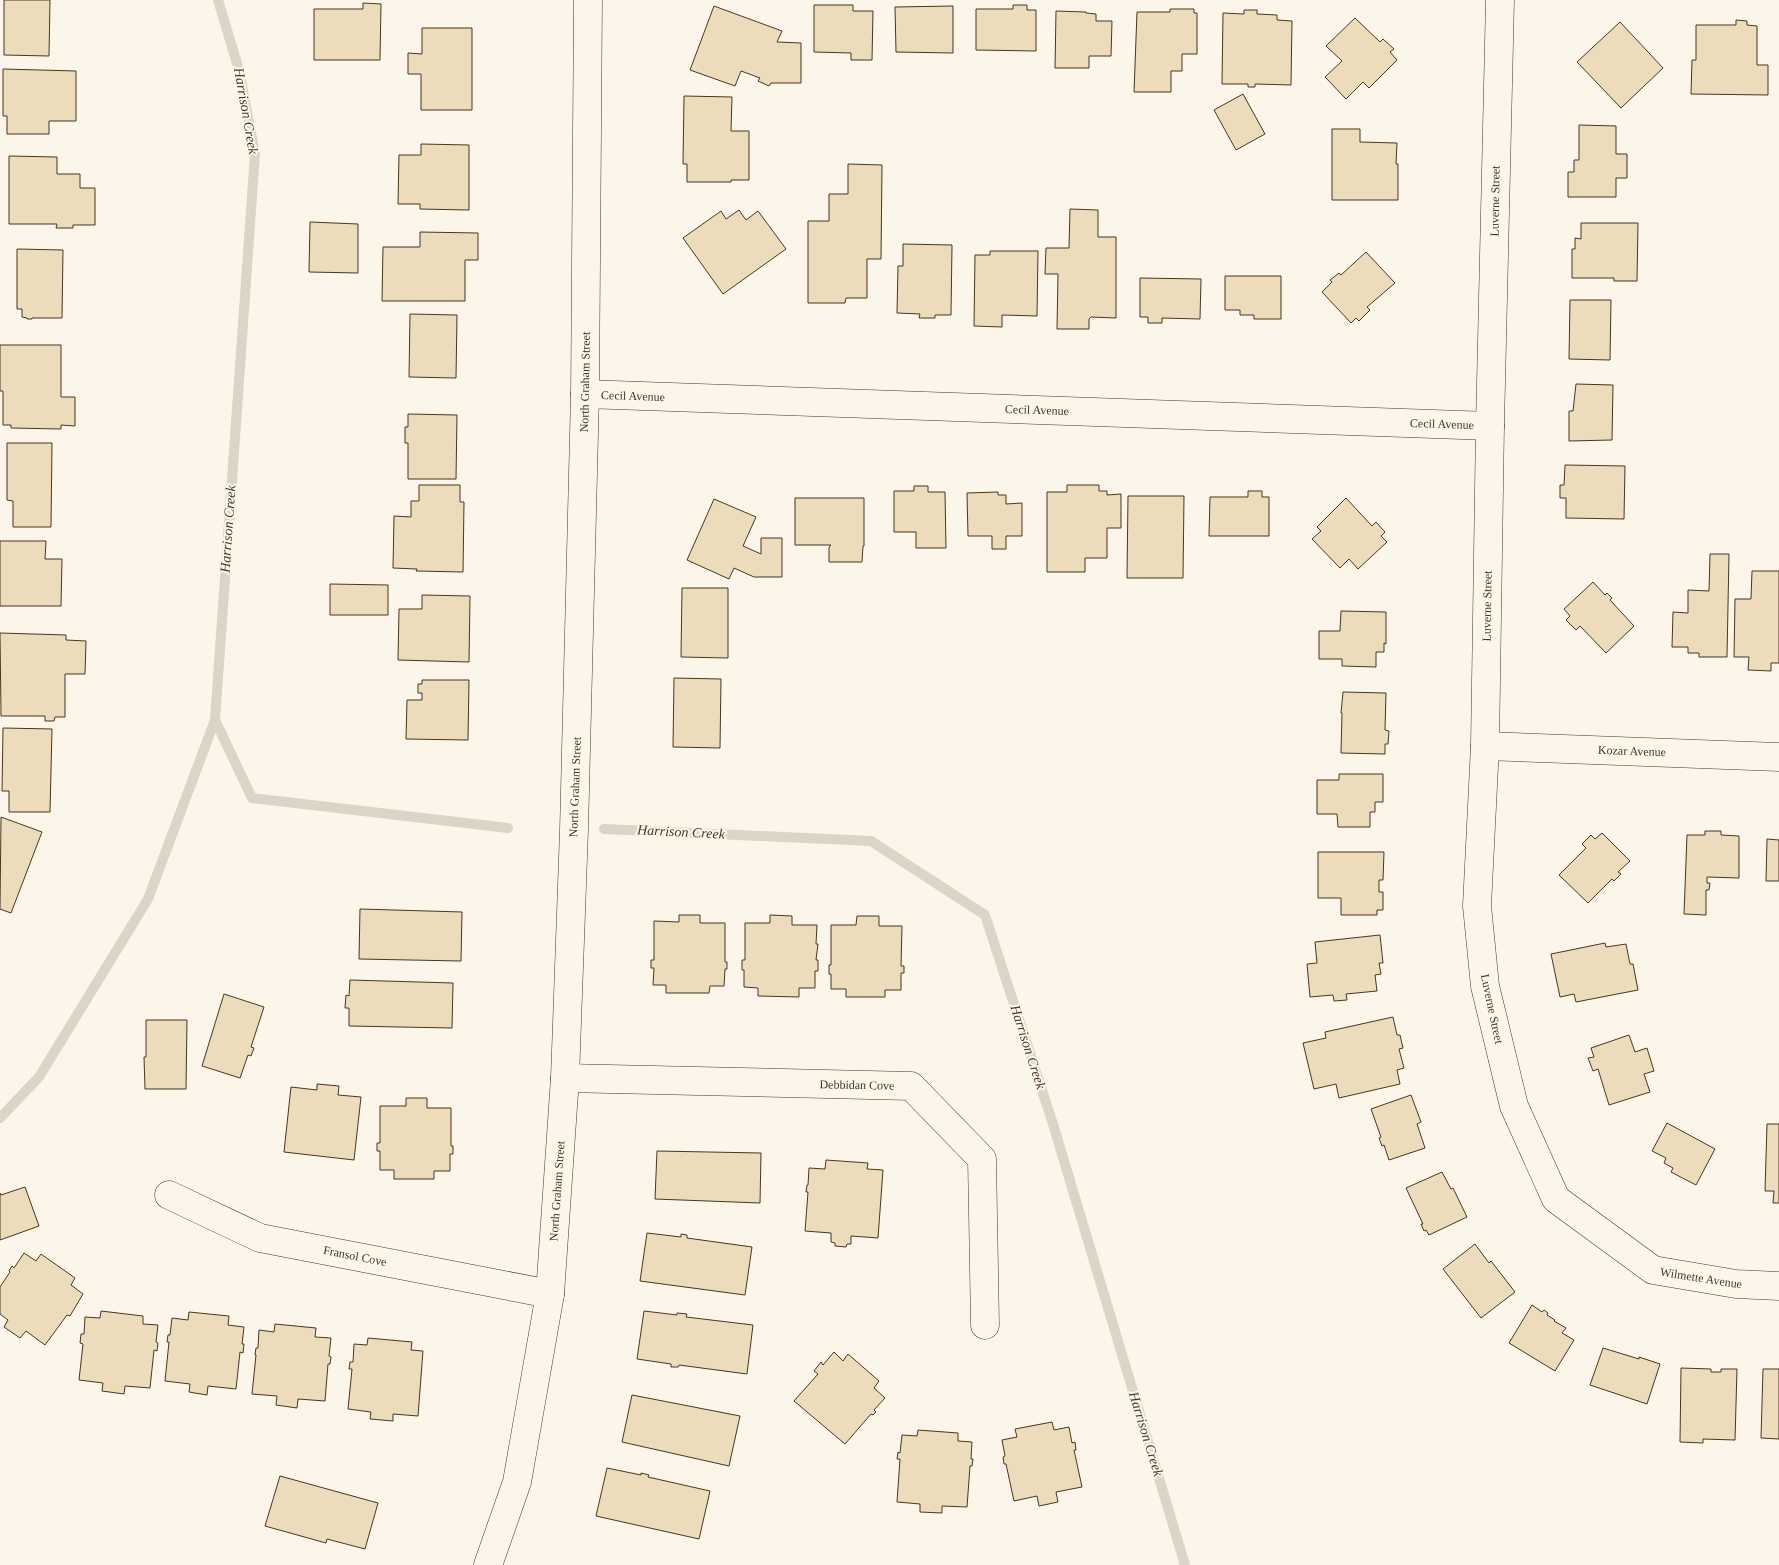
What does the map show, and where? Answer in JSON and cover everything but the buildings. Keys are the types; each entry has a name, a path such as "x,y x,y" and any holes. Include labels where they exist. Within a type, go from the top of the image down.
{"street":[{"name":"North Graham Street","path":"488,1565 517,1482 550,1294 565,1078 574,830 585,394 588,0"},
{"name":"Luverne Street","path":"1500,0 1485,746 1477,906 1485,986 1514,1106 1556,1199"},
{"name":"Cecil Avenue","path":"585,394 1490,426"},
{"name":"Kozar Avenue","path":"1485,746 1779,757"},
{"name":"Debbidan Cove","path":"565,1078 911,1086 982,1159 985,1326"},
{"name":"Fransol Cove","path":"169,1194 260,1238 550,1294"},
{"name":"Wilmette Avenue","path":"1556,1199 1653,1270 1736,1284 1779,1286"}],"waterway":[{"name":"Harrison Creek","path":"218,0 239,70 255,154 215,720 252,798 508,828"},
{"path":"0,1118 39,1077 148,899 215,720"},
{"name":"Harrison Creek","path":"604,829 871,841 985,915 1053,1124 1185,1565"}]}
